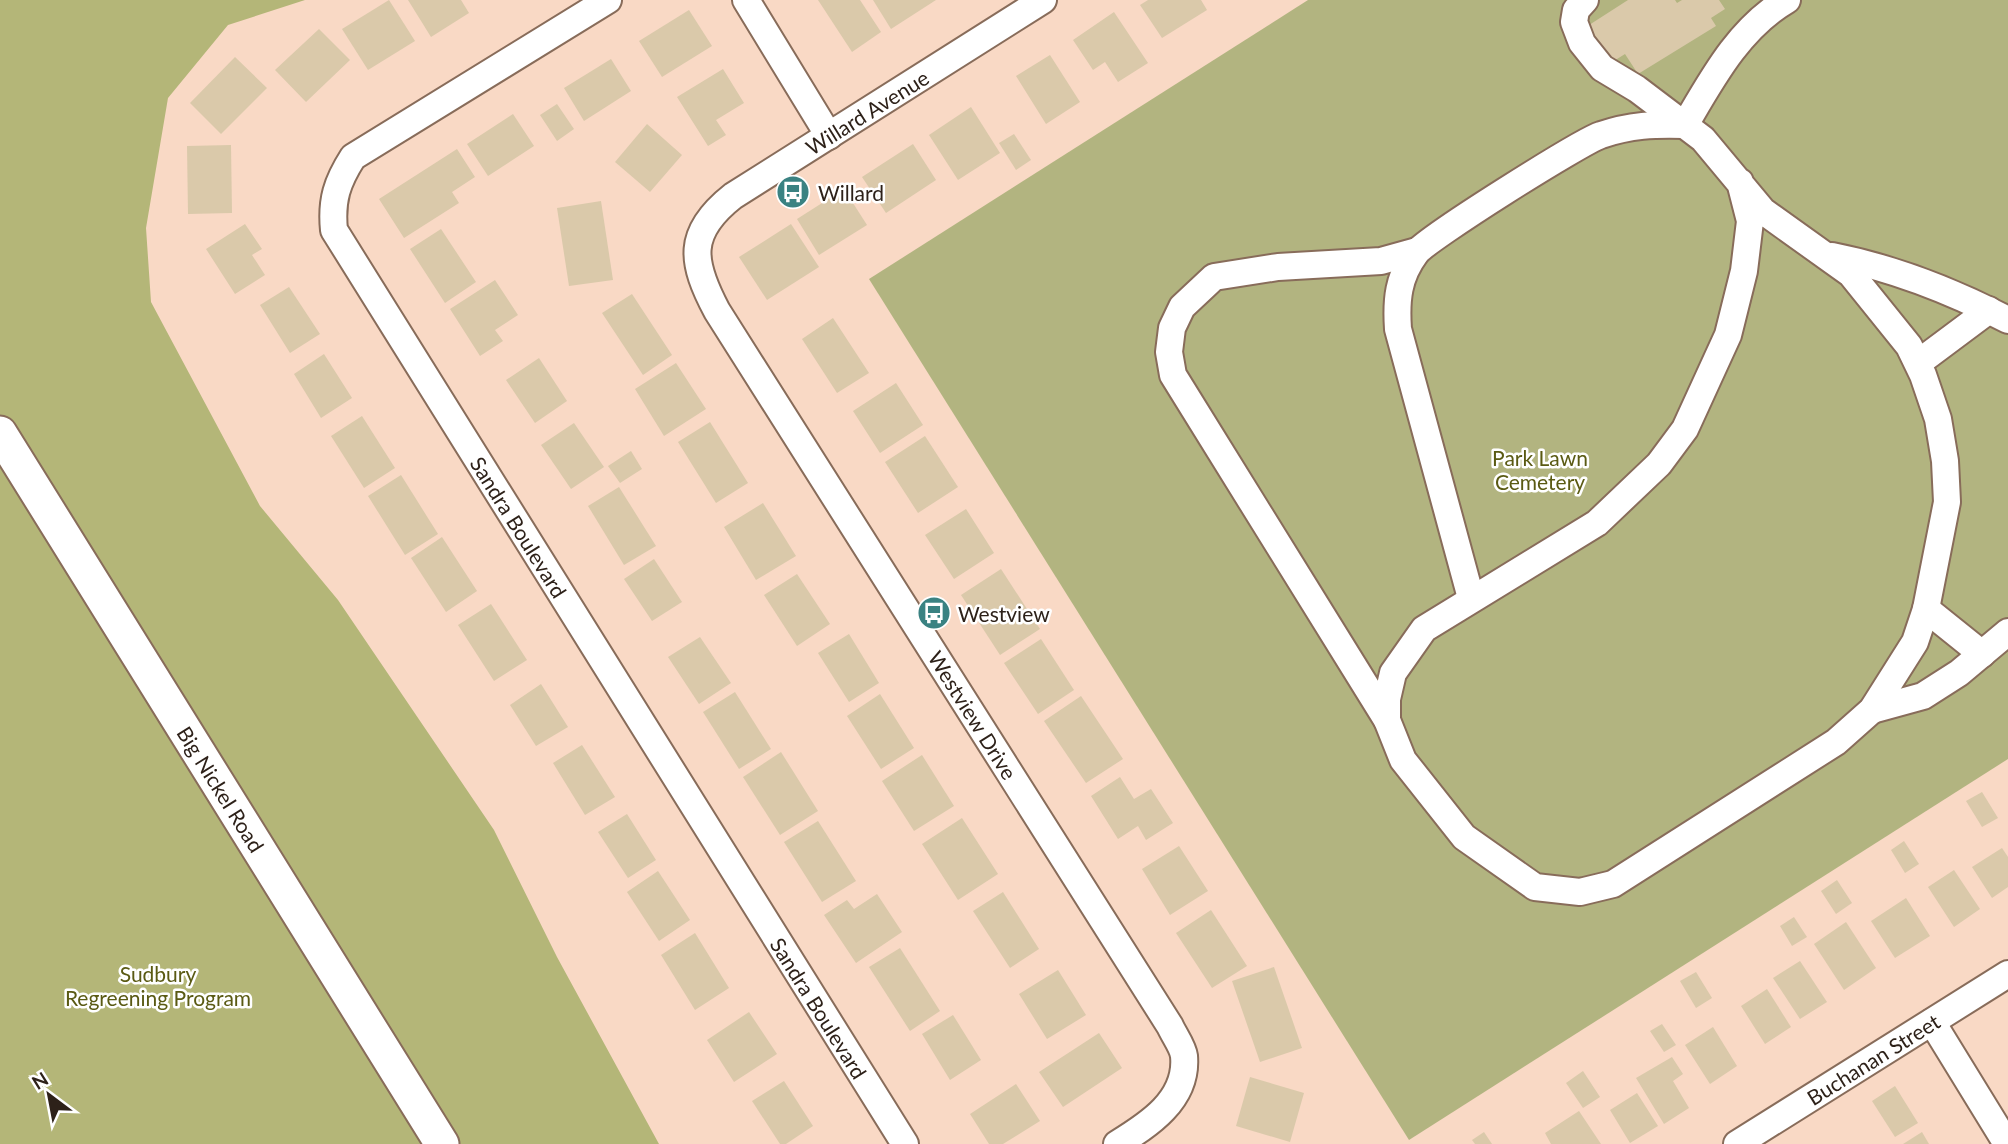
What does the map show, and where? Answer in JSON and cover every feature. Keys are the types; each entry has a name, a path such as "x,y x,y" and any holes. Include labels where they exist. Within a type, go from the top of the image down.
{"main road":[{"name":"Big Nickel Road","path":"0,433 442,1144"}],"street":[{"name":"Sandra Boulevard","path":"607,0 353,157 340,177 332,203 334,230 905,1144"},
{"path":"746,0 830,136"},
{"name":"Willard Avenue","path":"702,234 714,211 733,196 1043,0"},
{"path":"1585,0 1576,10 1574,22 1582,43 1602,68 1637,89 1685,125 1703,139 1763,211 1851,274 1909,346 1938,419 1945,461 1947,502 1926,609 1915,642 1872,710 1836,742 1613,884 1580,892 1535,887 1464,837 1403,760 1387,720 1173,375 1169,352 1172,328 1182,307 1214,277 1278,267 1381,261 1418,251 1597,136 1639,124 1685,125"},
{"path":"1685,125 1735,46 1755,22 1780,2"},
{"path":"1387,720 1387,699 1393,673 1405,652 1424,629 1597,523 1659,464 1685,429 1728,335 1744,271 1750,221 1740,182"},
{"name":"Westview Drive","path":"702,234 695,258 702,284 717,311 1170,1026 1184,1054 1182,1077 1172,1099 1153,1122 1117,1144"},
{"path":"1418,251 1399,283 1396,303 1398,329 1471,598"},
{"path":"1823,254 1865,262 1941,289 1999,315"},
{"path":"1918,363 1999,315"},
{"path":"1926,609 1982,654"},
{"path":"1872,710 1923,696 2008,632"},
{"name":"Buchanan Street","path":"1737,1144 2008,974"},
{"path":"1932,1022 2007,1144"}],"green space":[{"name":"Sudbury Regreening Program","path":"0,0 305,0 228,25 168,98 146,228 151,302 260,506 338,600 494,830 557,957 659,1144 0,1144"},
{"name":"Park Lawn Cemetery","path":"1308,0 2008,0 2008,759 1409,1140 869,279"}],"building":[{"path":"389,0 415,41 368,70 342,29"},
{"path":"408,0 461,0 469,13 431,37"},
{"path":"818,0 860,0 881,32 852,52"},
{"path":"873,0 936,0 891,29"},
{"path":"1148,0 1201,0 1207,10 1162,38 1140,5"},
{"path":"1628,0 1675,0 1677,3 1682,0 1719,0 1725,9 1711,18 1716,26 1638,74 1625,54 1609,64 1586,27"},
{"path":"689,10 712,46 662,77 639,41"},
{"path":"1114,12 1148,63 1118,82 1105,62 1093,70 1073,40"},
{"path":"319,29 350,60 306,102 275,70"},
{"path":"1050,55 1080,102 1046,124 1016,76"},
{"path":"235,57 267,88 221,134 190,103"},
{"path":"611,59 631,91 584,121 564,88"},
{"path":"723,69 744,103 716,120 726,135 708,146 677,97"},
{"path":"557,104 574,129 557,141 540,115"},
{"path":"971,107 1000,153 958,180 929,135"},
{"path":"513,114 534,146 488,176 467,144"},
{"path":"647,124 682,155 650,192 615,162"},
{"path":"1014,134 1031,160 1016,170 999,143"},
{"path":"913,144 936,180 886,213 862,177"},
{"path":"231,145 232,213 188,214 187,146"},
{"path":"457,149 475,177 452,192 459,203 404,238 379,199"},
{"path":"844,189 867,225 819,255 797,219"},
{"path":"601,201 613,280 569,286 557,208"},
{"path":"245,224 262,249 252,255 265,275 235,294 206,249"},
{"path":"791,224 819,267 767,300 739,257"},
{"path":"441,229 476,282 445,303 410,249"},
{"path":"495,280 518,315 495,330 503,341 480,356 450,309"},
{"path":"289,287 320,334 290,353 260,305"},
{"path":"632,294 672,355 643,375 602,313"},
{"path":"833,318 869,373 837,393 802,339"},
{"path":"324,354 352,398 321,418 294,374"},
{"path":"539,358 567,401 535,423 506,380"},
{"path":"676,363 706,409 664,436 635,389"},
{"path":"896,383 923,425 880,453 853,411"},
{"path":"362,416 395,468 364,488 331,436"},
{"path":"710,422 748,483 716,503 678,442"},
{"path":"574,423 604,467 571,489 541,445"},
{"path":"925,436 958,487 918,513 885,462"},
{"path":"631,451 642,469 620,483 608,466"},
{"path":"401,475 438,534 405,555 368,496"},
{"path":"619,487 656,546 624,565 588,506"},
{"path":"763,503 796,556 756,580 724,527"},
{"path":"966,509 994,553 954,579 925,535"},
{"path":"442,537 477,591 446,612 411,558"},
{"path":"654,559 682,602 652,621 624,579"},
{"path":"1001,569 1040,629 1000,655 961,595"},
{"path":"797,574 830,624 797,646 764,595"},
{"path":"491,604 527,660 494,681 458,625"},
{"path":"849,634 879,683 849,702 818,653"},
{"path":"700,637 731,683 699,704 668,657"},
{"path":"1041,639 1074,690 1038,714 1004,663"},
{"path":"541,684 568,727 536,746 510,705"},
{"path":"735,692 771,749 739,769 703,712"},
{"path":"880,694 914,748 881,769 847,716"},
{"path":"1081,696 1123,759 1086,783 1044,721"},
{"path":"582,745 615,797 585,815 553,763"},
{"path":"781,752 818,811 780,835 743,777"},
{"path":"922,755 954,806 914,831 882,781"},
{"path":"1120,777 1134,799 1151,789 1173,823 1146,840 1138,826 1118,839 1091,796"},
{"path":"1982,792 1998,818 1982,827 1966,801"},
{"path":"627,814 656,860 628,878 598,832"},
{"path":"962,818 998,874 958,900 922,844"},
{"path":"818,821 856,881 822,902 784,842"},
{"path":"1904,841 1919,864 1905,873 1891,850"},
{"path":"1179,846 1208,891 1170,915 1142,869"},
{"path":"2002,848 2008,857 2008,887 1992,898 1972,867"},
{"path":"1954,870 1980,909 1954,927 1928,887"},
{"path":"658,871 690,920 659,941 627,892"},
{"path":"1837,880 1852,903 1836,914 1821,891"},
{"path":"1003,892 1039,949 1010,968 973,911"},
{"path":"877,894 902,932 856,963 824,915 847,900 854,909"},
{"path":"1906,898 1930,936 1895,958 1871,921"},
{"path":"1211,910 1247,966 1212,988 1176,933"},
{"path":"1794,917 1807,937 1792,946 1780,926"},
{"path":"1846,922 1876,968 1844,990 1814,944"},
{"path":"695,933 729,988 695,1010 661,955"},
{"path":"900,948 940,1011 910,1031 869,967"},
{"path":"1800,961 1827,1002 1800,1019 1773,978"},
{"path":"1274,967 1302,1048 1260,1062 1232,981"},
{"path":"1058,970 1086,1015 1047,1039 1019,994"},
{"path":"1696,972 1712,998 1696,1008 1680,981"},
{"path":"1767,989 1791,1027 1765,1044 1741,1006"},
{"path":"749,1012 777,1054 734,1082 707,1040"},
{"path":"953,1015 981,1060 950,1080 922,1034"},
{"path":"1662,1024 1676,1045 1664,1052 1650,1031"},
{"path":"1713,1027 1737,1066 1710,1084 1685,1045"},
{"path":"1099,1033 1122,1068 1063,1107 1039,1072"},
{"path":"1672,1057 1683,1074 1673,1081 1689,1108 1664,1124 1636,1078"},
{"path":"1583,1071 1600,1097 1583,1108 1566,1083"},
{"path":"1250,1077 1304,1093 1290,1142 1236,1126"},
{"path":"784,1081 813,1126 786,1144 780,1144 752,1101"},
{"path":"1016,1084 1040,1121 1003,1144 989,1144 970,1114"},
{"path":"1895,1086 1918,1123 1895,1137 1872,1101"},
{"path":"1637,1093 1658,1126 1630,1143 1610,1110"},
{"path":"1579,1111 1601,1144 1551,1144 1545,1133"},
{"path":"1484,1132 1492,1144 1475,1144 1472,1140"},
{"path":"1922,1132 1929,1144 1903,1144"}],"place":[{"name":"Willard","path":"793,192"},
{"name":"Westview","path":"934,613"}]}
